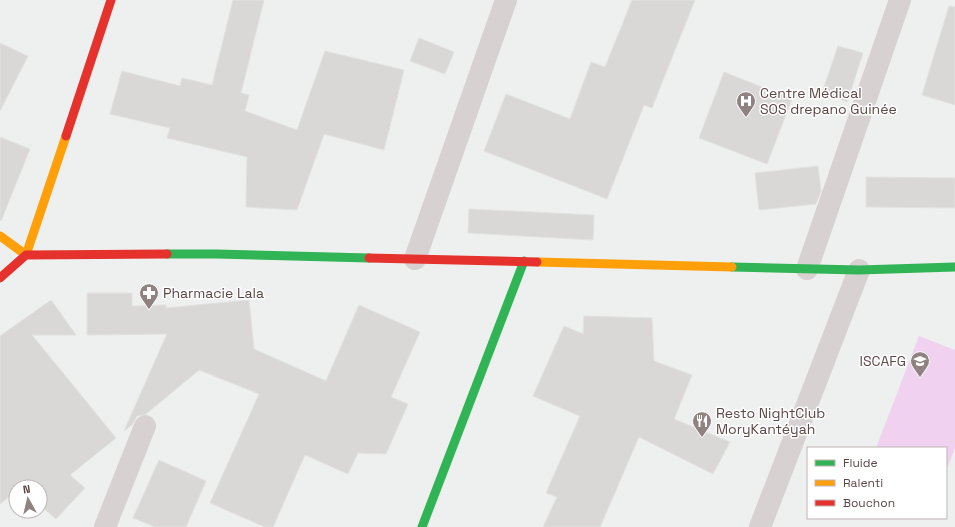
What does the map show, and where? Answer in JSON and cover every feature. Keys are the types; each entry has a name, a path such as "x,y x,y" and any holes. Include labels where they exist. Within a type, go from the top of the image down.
{"street":[{"path":"0,278 26,255 111,0"},
{"path":"415,259 506,0"},
{"path":"808,269 900,0"},
{"path":"0,236 26,255 216,254 859,270 955,267"},
{"path":"422,527 524,261"},
{"path":"760,527 859,270"},
{"path":"105,527 145,426"}],"shaded area":[{"path":"919,336 955,350 955,448 947,468 947,447 876,447"}],"building":[{"path":"233,0 264,0 241,93 249,95 245,111 297,130 325,51 404,70 384,150 324,134 297,210 246,207 247,157 167,138 170,128 110,114 122,71 180,86 182,78 212,85"},
{"path":"632,0 695,0 652,108 644,105 607,199 484,151 506,94 570,119 591,62 605,67"},
{"path":"949,6 955,7 955,105 922,95"},
{"path":"419,38 454,52 445,74 410,61"},
{"path":"0,43 28,56 0,111"},
{"path":"838,46 863,53 847,102 822,93"},
{"name":"Centre Médical SOS drepano Guinée","path":"724,72 792,99 767,164 699,138"},
{"path":"0,137 30,149 1,221 0,220"},
{"path":"818,166 821,191 816,204 759,210 755,173"},
{"path":"866,177 955,178 955,208 866,207"},
{"path":"469,209 594,215 593,240 468,233"},
{"path":"87,293 132,293 132,306 166,305 166,308 249,300 254,349 326,381 359,305 420,332 391,397 408,404 386,454 358,453 348,474 305,455 273,527 265,527 210,503 259,394 199,370 146,414 137,416 132,425 124,431 167,334 87,335"},
{"path":"51,300 76,335 32,335 116,438 70,475 85,488 56,519 48,512 48,479 8,479 8,498 0,504 0,336"},
{"path":"584,316 652,318 654,361 692,375 674,419 730,442 713,474 639,437 600,527 543,527 557,497 546,493 580,416 533,396 564,326 583,334"},
{"path":"159,460 206,481 186,527 155,527 133,518"}],"traffic: fast":[{"path":"167,254 369,258"},
{"path":"422,527 524,261"},
{"path":"732,267 859,270 955,267"}],"traffic: slow":[{"path":"0,236 26,255 66,136"},
{"path":"537,262 732,267"}],"traffic: jam":[{"path":"66,136 111,0"},
{"path":"0,278 26,255 167,254"},
{"path":"369,258 537,262"}],"place":[{"name":"Centre Médical SOS drepano Guinée","path":"746,118"},
{"name":"Pharmacie Lala","path":"149,310"},
{"name":"ISCAFG","path":"920,378"},
{"name":"Resto NightClub MoryKantéyah","path":"702,438"}]}
